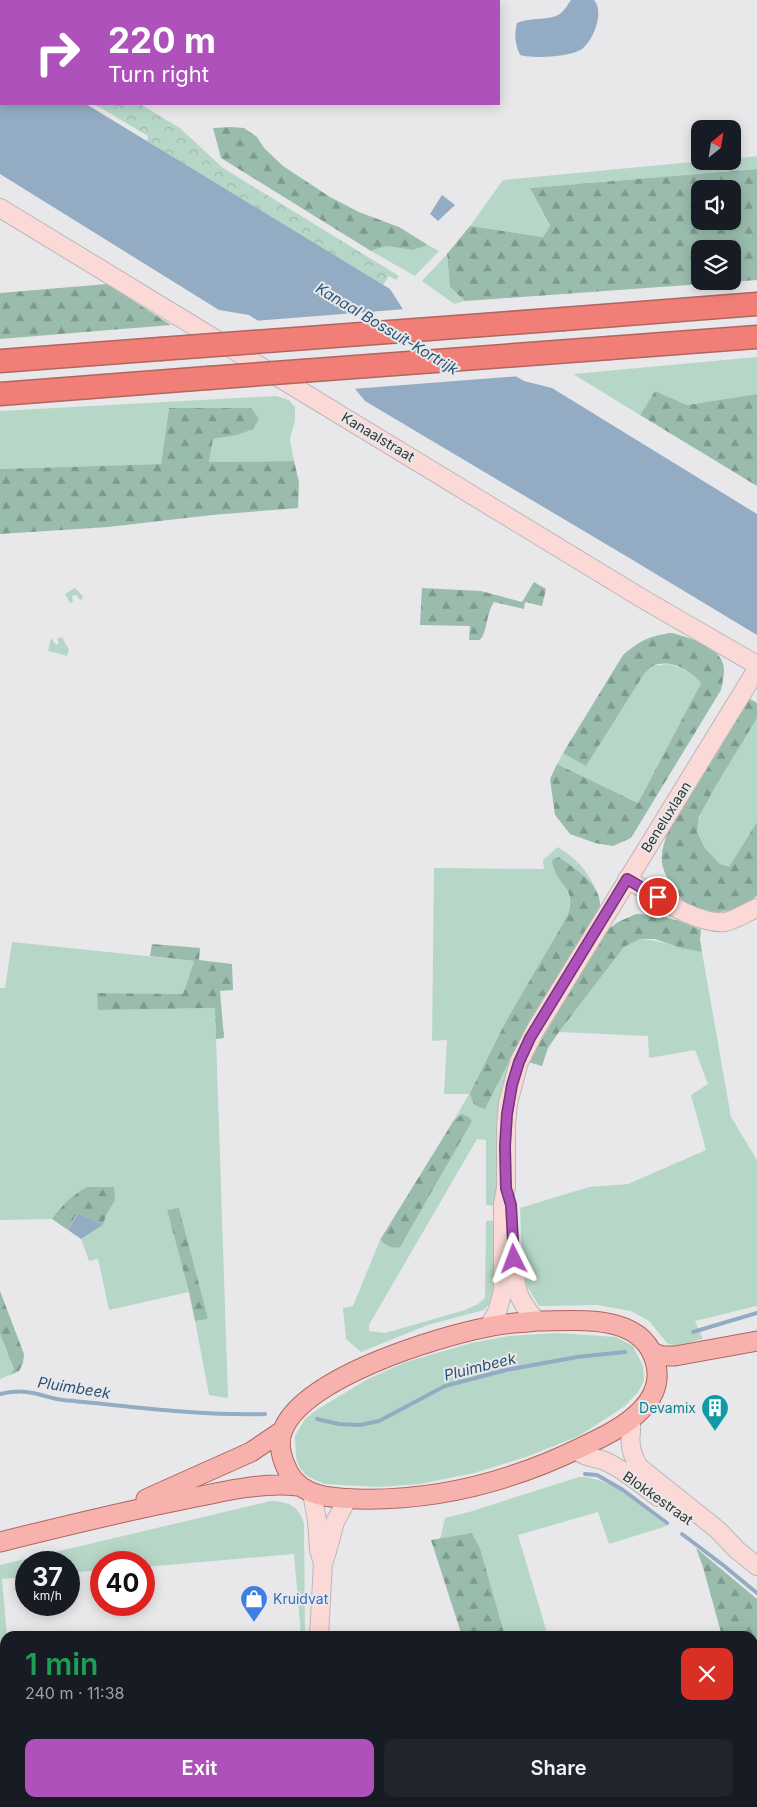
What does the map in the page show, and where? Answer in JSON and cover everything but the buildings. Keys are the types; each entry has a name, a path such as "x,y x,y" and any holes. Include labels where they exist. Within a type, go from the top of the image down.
{"highway":[{"path":"0,361 757,304"},
{"path":"0,394 757,337"}],"main road":[{"path":"116,1513 250,1452 282,1431 303,1402 346,1376 407,1349 489,1326 537,1321 592,1321 622,1326 643,1339 652,1352 656,1364 657,1383"},
{"path":"652,1352 662,1356 675,1356 751,1342"},
{"path":"0,1542 116,1513 258,1485 305,1489 348,1498 409,1497 445,1493 476,1486 534,1469 577,1450 630,1420 647,1403 657,1383 665,1373 677,1367 751,1342"},
{"path":"282,1431 280,1446 282,1458 289,1474 305,1489"}],"street":[{"name":"Kanaalstraat","path":"0,208 643,599 757,665"},
{"name":"Beneluxlaan","path":"489,1326 497,1312 503,1291 506,1118 512,1085 519,1062 536,1029 753,676"},
{"path":"627,879 689,915 706,921 726,922 757,908"},
{"name":"Beneluxlaan","path":"506,1188 511,1205 517,1291 520,1300 537,1321"},
{"name":"Blokkestraat","path":"630,1420 632,1424 630,1448 639,1467 718,1530 737,1550 757,1566"},
{"name":"Blokkestraat","path":"577,1450 581,1454 614,1466 715,1538 737,1550"},
{"path":"305,1489 317,1520 322,1564 319,1631"},
{"path":"322,1564 335,1522 348,1498"}],"green space":[{"path":"96,105 142,105 180,128 223,168 399,276 396,280 389,276 383,285 169,155 147,141 148,136"},
{"path":"213,128 244,128 257,137 264,148 283,166 330,197 359,212 399,227 428,245 413,250 386,246 371,251 221,158"},
{"path":"757,156 757,169 530,188 550,227 543,237 470,226 503,180 691,162 691,170 741,170 741,158"},
{"path":"757,169 757,280 741,281 741,240 691,240 691,285 465,301 450,287 447,254 470,226 543,237 550,226 530,188"},
{"path":"428,245 439,251 415,276 371,251 386,246 413,250"},
{"path":"447,254 450,287 465,301 454,304 422,281"},
{"path":"107,284 171,325 0,339 0,293"},
{"path":"757,357 757,394 687,405 655,391 640,415 573,374"},
{"path":"655,391 687,405 757,394 757,486 640,415"},
{"path":"276,396 289,400 295,407 295,421 290,439 294,461 209,462 213,439 237,435 169,408 161,464 0,469 0,411"},
{"path":"169,408 251,408 259,419 253,429 237,435 213,439 209,462 294,461 299,482 298,508 212,515 108,527 0,534 0,469 161,464"},
{"path":"534,582 546,589 542,606 525,602 524,609 494,602 480,640 469,640 470,626 420,625 422,588 481,591 522,602"},
{"path":"75,588 83,596 82,600 76,595 72,596 73,601 70,603 65,594"},
{"path":"672,633 705,645 718,655 723,662 724,670 721,690 631,838 613,846 595,843 570,834 555,815 550,779 557,764 638,803 701,683 692,674 680,667 660,664 652,667 644,674 586,766 563,753 623,655 646,640"},
{"path":"62,637 69,650 67,656 48,651 51,638 56,645 59,643 57,639"},
{"path":"668,664 686,671 701,683 638,803 557,764 563,753 586,765 644,674 653,666"},
{"path":"747,697 757,703 757,718 699,817 697,832 704,847 720,864 729,867 757,822 757,896 731,910 722,912 704,911 694,908 683,901 671,884 663,867 662,850 666,836"},
{"path":"757,718 757,822 729,868 714,859 701,844 697,832 698,822 712,792"},
{"path":"558,847 580,864 595,888 559,857 553,869 568,891 570,903 567,918 506,1021 470,1093 485,1108 513,1052 502,1090 497,1117 497,1206 486,1205 486,1140 477,1139 369,1325 369,1331 385,1333 465,1310 478,1304 485,1298 486,1221 498,1220 497,1295 484,1310 428,1325 361,1352 346,1339 343,1308 353,1306 380,1240 387,1246 462,1114 454,1120 469,1094 444,1094 447,1040 432,1041 434,868 544,869 543,860"},
{"path":"559,857 585,877 596,889 599,896 599,909 537,1010 485,1109 478,1107 474,1104 470,1093 506,1021 567,917 570,898 554,869 552,860"},
{"path":"636,914 669,918 701,930 702,952 681,948 655,939 640,939 624,947 559,1032 548,1048 542,1066 528,1062 607,930 618,922"},
{"path":"640,939 663,942 702,952 731,1117 757,1160 757,1306 695,1321 703,1339 675,1346 667,1343 649,1321 631,1311 597,1305 539,1306 525,1283 522,1258 520,1208 589,1187 628,1184 706,1150 691,1095 708,1084 695,1050 649,1058 648,1036 559,1032 624,947"},
{"path":"12,942 194,961 183,994 98,993 98,1010 215,1008 228,1398 209,1395 195,1321 208,1319 167,1210 189,1292 109,1310 98,1259 89,1261 81,1239 103,1225 107,1213 115,1201 62,1205 52,1219 0,1220 0,988 5,988"},
{"path":"152,944 200,948 199,960 232,964 233,990 220,991 224,1038 216,1039 215,1008 98,1010 97,993 183,994 194,961 150,956"},
{"path":"462,1114 469,1117 472,1121 400,1247 394,1248 387,1245 380,1240 454,1120"},
{"path":"87,1187 114,1187 115,1201 107,1213 103,1225 78,1213 68,1230 52,1219 68,1201"},
{"path":"179,1208 208,1319 195,1321 167,1210"},
{"path":"0,1291 24,1354 23,1363 19,1371 10,1375 14,1369 0,1334"},
{"path":"556,1333 616,1337 633,1346 643,1366 644,1381 638,1392 625,1406 579,1436 526,1457 474,1473 420,1484 379,1487 324,1484 307,1476 299,1467 296,1457 295,1436 305,1419 368,1379 406,1362 471,1343 509,1336"},
{"path":"0,1334 14,1369 10,1375 0,1379"},
{"path":"579,1477 591,1478 615,1487 667,1526 609,1544 598,1512 518,1535 547,1631 504,1631 480,1548 472,1533 440,1539 445,1518"},
{"path":"271,1501 283,1502 292,1506 300,1513 304,1524 305,1631 301,1631 294,1554 155,1566 155,1551 90,1551 90,1571 80,1572 80,1551 59,1551"},
{"path":"472,1533 480,1548 504,1631 460,1631 431,1540"},
{"path":"696,1548 757,1599 757,1631 721,1631"},
{"path":"15,1561 15,1578 2,1579 7,1631 0,1631 0,1565"}],"water":[{"path":"571,0 594,0 597,5 598,19 594,33 586,45 577,52 569,54 533,57 520,55 516,39 517,23 557,15 564,10"},
{"name":"Kanaal Bossuit-Kortrijk","path":"0,105 88,105 390,289 404,311 524,381 552,388 757,514 757,635 365,401 343,374 249,315 219,310 0,174"},
{"path":"442,195 455,205 438,221 430,214"},
{"path":"78,1213 103,1225 81,1239 68,1230"}],"pier":[{"path":"406,309 520,376 352,389 341,376 254,321"}],"waterway":[{"name":"Pluimbeek","path":"693,1332 757,1313"},
{"name":"Pluimbeek","path":"317,1419 339,1424 360,1425 379,1421 445,1386 506,1370 577,1357 625,1352"},
{"name":"Pluimbeek","path":"0,1394 23,1392 63,1400 214,1414 265,1414"},
{"path":"585,1474 597,1475 623,1490 667,1523"},
{"path":"682,1534 757,1593"}],"place":[{"name":"Devamix","path":"715,1432"},
{"name":"Kruidvat","path":"254,1623"}],"route":[{"path":"514,1259 511,1205 506,1188 505,1146 508,1103 519,1062 536,1029 627,879 658,897"}]}
